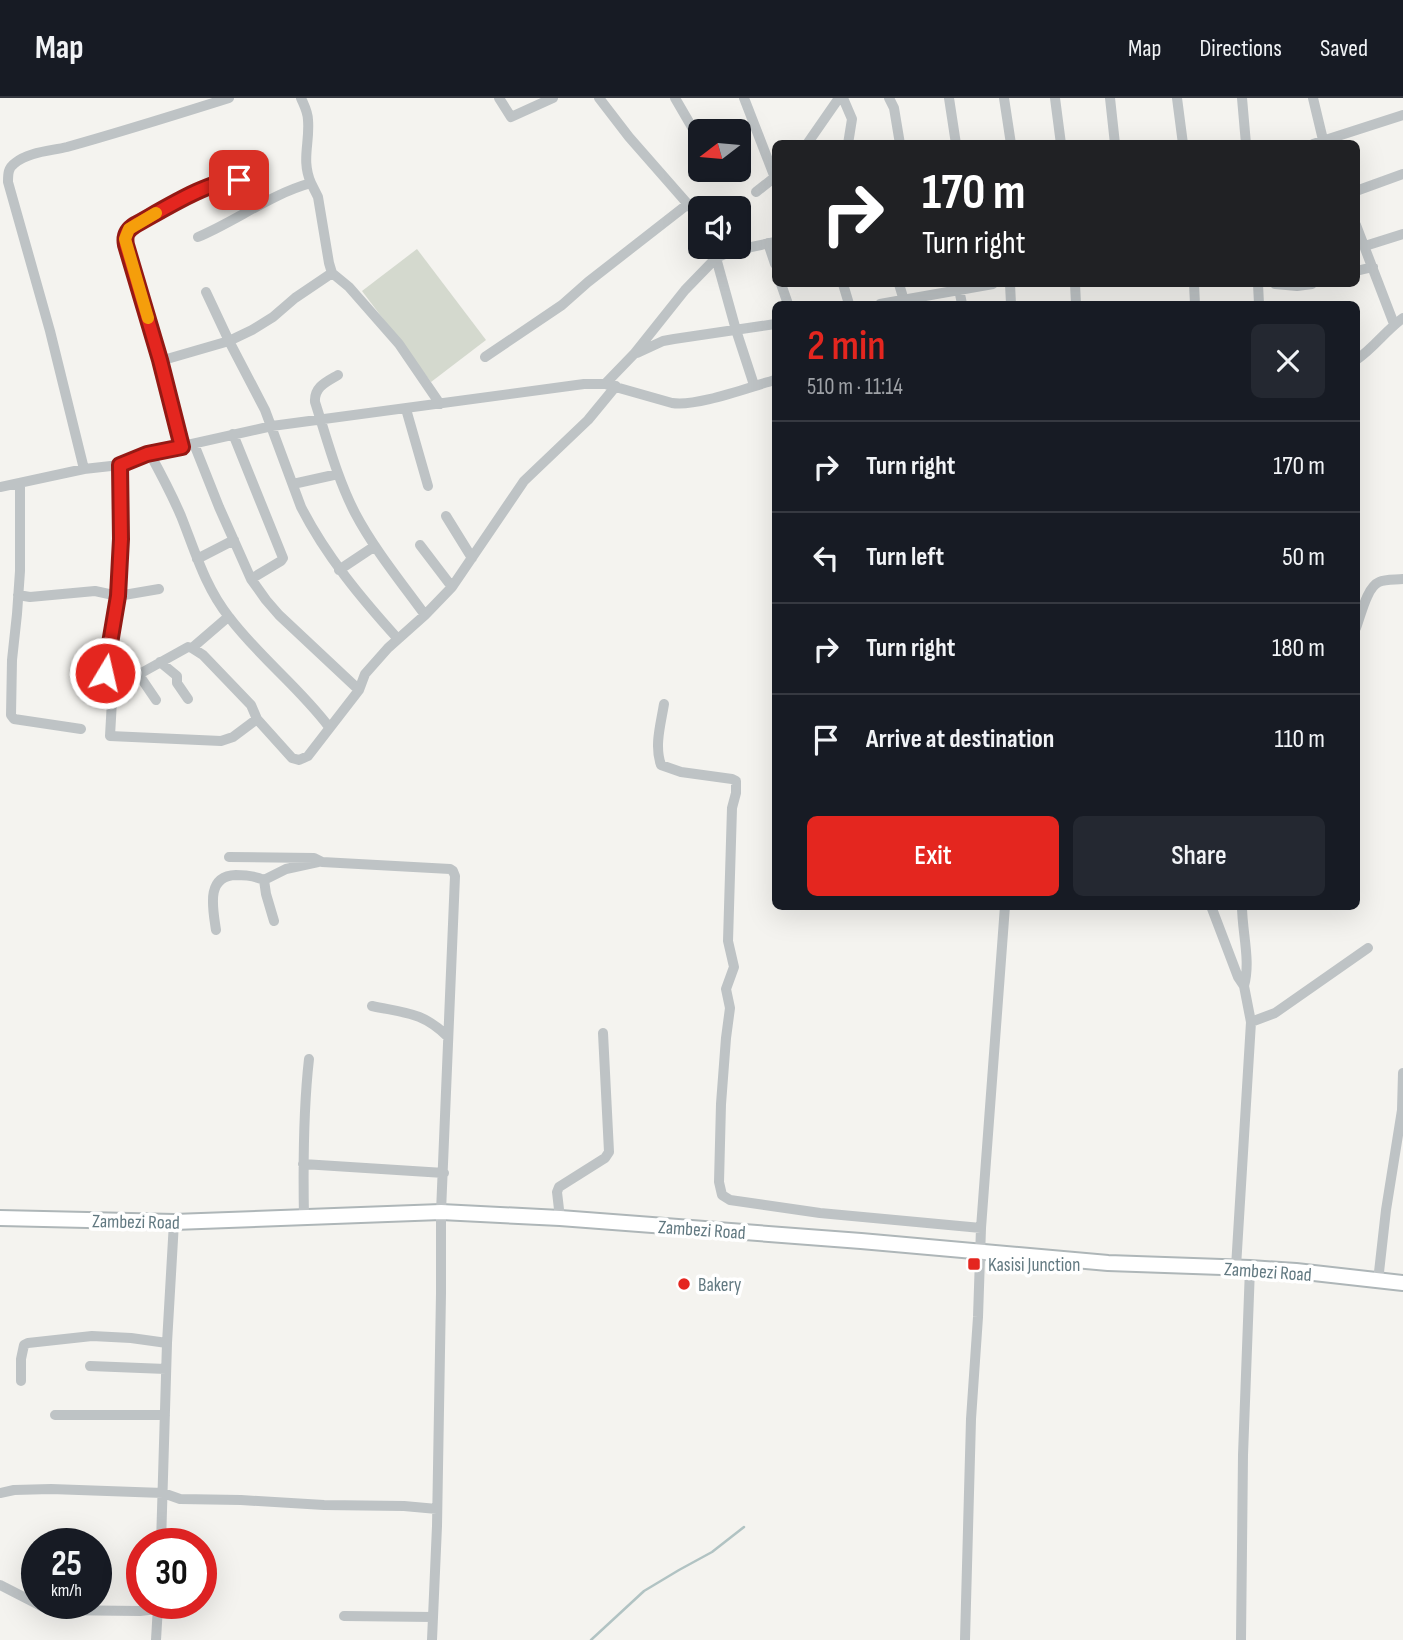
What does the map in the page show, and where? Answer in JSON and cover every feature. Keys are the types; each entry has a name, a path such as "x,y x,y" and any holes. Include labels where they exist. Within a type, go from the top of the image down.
{"main road":[{"name":"Zambezi Road","path":"0,1218 174,1222 441,1212 560,1218 1108,1263 1296,1271 1403,1283"}],"street":[{"path":"84,469 50,331 8,182 8,173 13,164 26,156 64,148 204,102 229,98"},
{"path":"301,98 309,119 306,171 318,197 332,273 349,287 399,344 440,404"},
{"path":"499,98 512,117 553,98"},
{"path":"485,357 562,305 688,204 660,174 599,98"},
{"path":"675,98 688,120"},
{"path":"744,98 772,171"},
{"path":"889,98 894,108 899,140"},
{"path":"949,98 955,140"},
{"path":"1004,98 1010,140"},
{"path":"1055,98 1060,140"},
{"path":"1110,98 1115,140"},
{"path":"1177,98 1182,140"},
{"path":"1242,98 1246,140"},
{"path":"1313,98 1320,140"},
{"path":"810,140 839,99 852,119 849,140"},
{"path":"1326,140 1403,115"},
{"path":"1360,190 1403,174"},
{"path":"182,447 125,239 129,229 200,191 234,179 244,182 250,188 260,205"},
{"path":"756,192 772,180"},
{"path":"198,237 222,227 297,186 311,183"},
{"path":"1360,234 1399,321 1360,357"},
{"path":"1365,246 1403,234"},
{"path":"751,247 772,242"},
{"path":"113,682 116,687 188,647 192,648 251,705 257,719 292,758 299,760 308,756 359,690 365,674 452,587 524,481 587,420 634,354 685,290 715,259"},
{"path":"716,259 754,385"},
{"path":"1360,270 1373,267"},
{"path":"160,360 229,341 252,330 332,273"},
{"path":"907,301 955,287"},
{"path":"206,292 259,396 306,517 339,570 398,639"},
{"path":"634,354 663,341 772,324"},
{"path":"338,375 316,392 315,402 338,474 356,514 375,546 425,615"},
{"path":"0,487 84,469 120,465 150,454 233,434 321,419 571,385 611,385 682,404 772,381"},
{"path":"406,408 428,486"},
{"path":"233,434 283,558 251,579"},
{"path":"194,444 251,579 279,615 359,690"},
{"path":"150,454 181,517 216,599 228,617 314,706 329,727"},
{"path":"113,682 111,686 107,683 105,673 118,596 121,539 120,465"},
{"path":"293,484 338,474"},
{"path":"20,484 18,595 12,660 11,715 14,719 81,729"},
{"path":"446,516 472,558"},
{"path":"197,559 234,540"},
{"path":"420,545 452,587"},
{"path":"339,570 375,546"},
{"path":"1360,617 1370,589 1376,583 1403,579"},
{"path":"18,595 30,597 95,591 118,596 159,589"},
{"path":"192,648 228,617"},
{"path":"160,662 177,676 177,683 188,699"},
{"path":"139,675 156,700"},
{"path":"113,682 110,736 221,741 233,737 257,719"},
{"path":"664,704 659,743 661,765 681,772 732,779 737,786 732,808 728,942 734,967 726,989 730,1008 721,1104 719,1182 722,1195 730,1200 820,1213 981,1228"},
{"path":"229,857 314,858 322,862"},
{"path":"216,930 214,891 222,877 249,875 264,880 286,869 322,862 450,869 455,876 441,1212 437,1509 432,1640"},
{"path":"264,880 274,921"},
{"path":"965,1640 971,1419 981,1228 1005,910"},
{"path":"1213,910 1244,986 1251,1022 1243,1268 1241,1640"},
{"path":"1242,910 1246,962 1244,986"},
{"path":"1251,1022 1275,1013 1368,948"},
{"path":"372,1006 418,1015 448,1037"},
{"path":"560,1218 557,1192 559,1187 605,1158 609,1152 603,1032"},
{"path":"304,1218 303,1164 310,1059"},
{"path":"1378,1281 1402,1110 1403,1073"},
{"path":"303,1164 444,1172"},
{"path":"161,1528 174,1222"},
{"path":"22,1381 21,1359 24,1345 28,1343 92,1336 167,1343"},
{"path":"90,1366 166,1369"},
{"path":"55,1415 165,1415"},
{"path":"0,1493 51,1489 163,1493 180,1499 437,1509"},
{"path":"0,1585 49,1610 126,1611"},
{"path":"344,1616 433,1617"},
{"path":"156,1640 157,1619"}],"shaded area":[{"path":"417,249 486,340 431,382 362,291"}],"waterway":[{"path":"591,1640 644,1591 712,1552 744,1527"}],"slow traffic":[{"path":"148,318 125,239 129,229 156,213"}],"place":[{"name":"Kasisi Junction","path":"974,1264"},
{"name":"Bakery","path":"684,1284"}],"route":[{"path":"105,673 118,596 121,539 120,465 147,454 182,447 126,245 126,233 163,209 200,191 225,181 239,180"}]}
